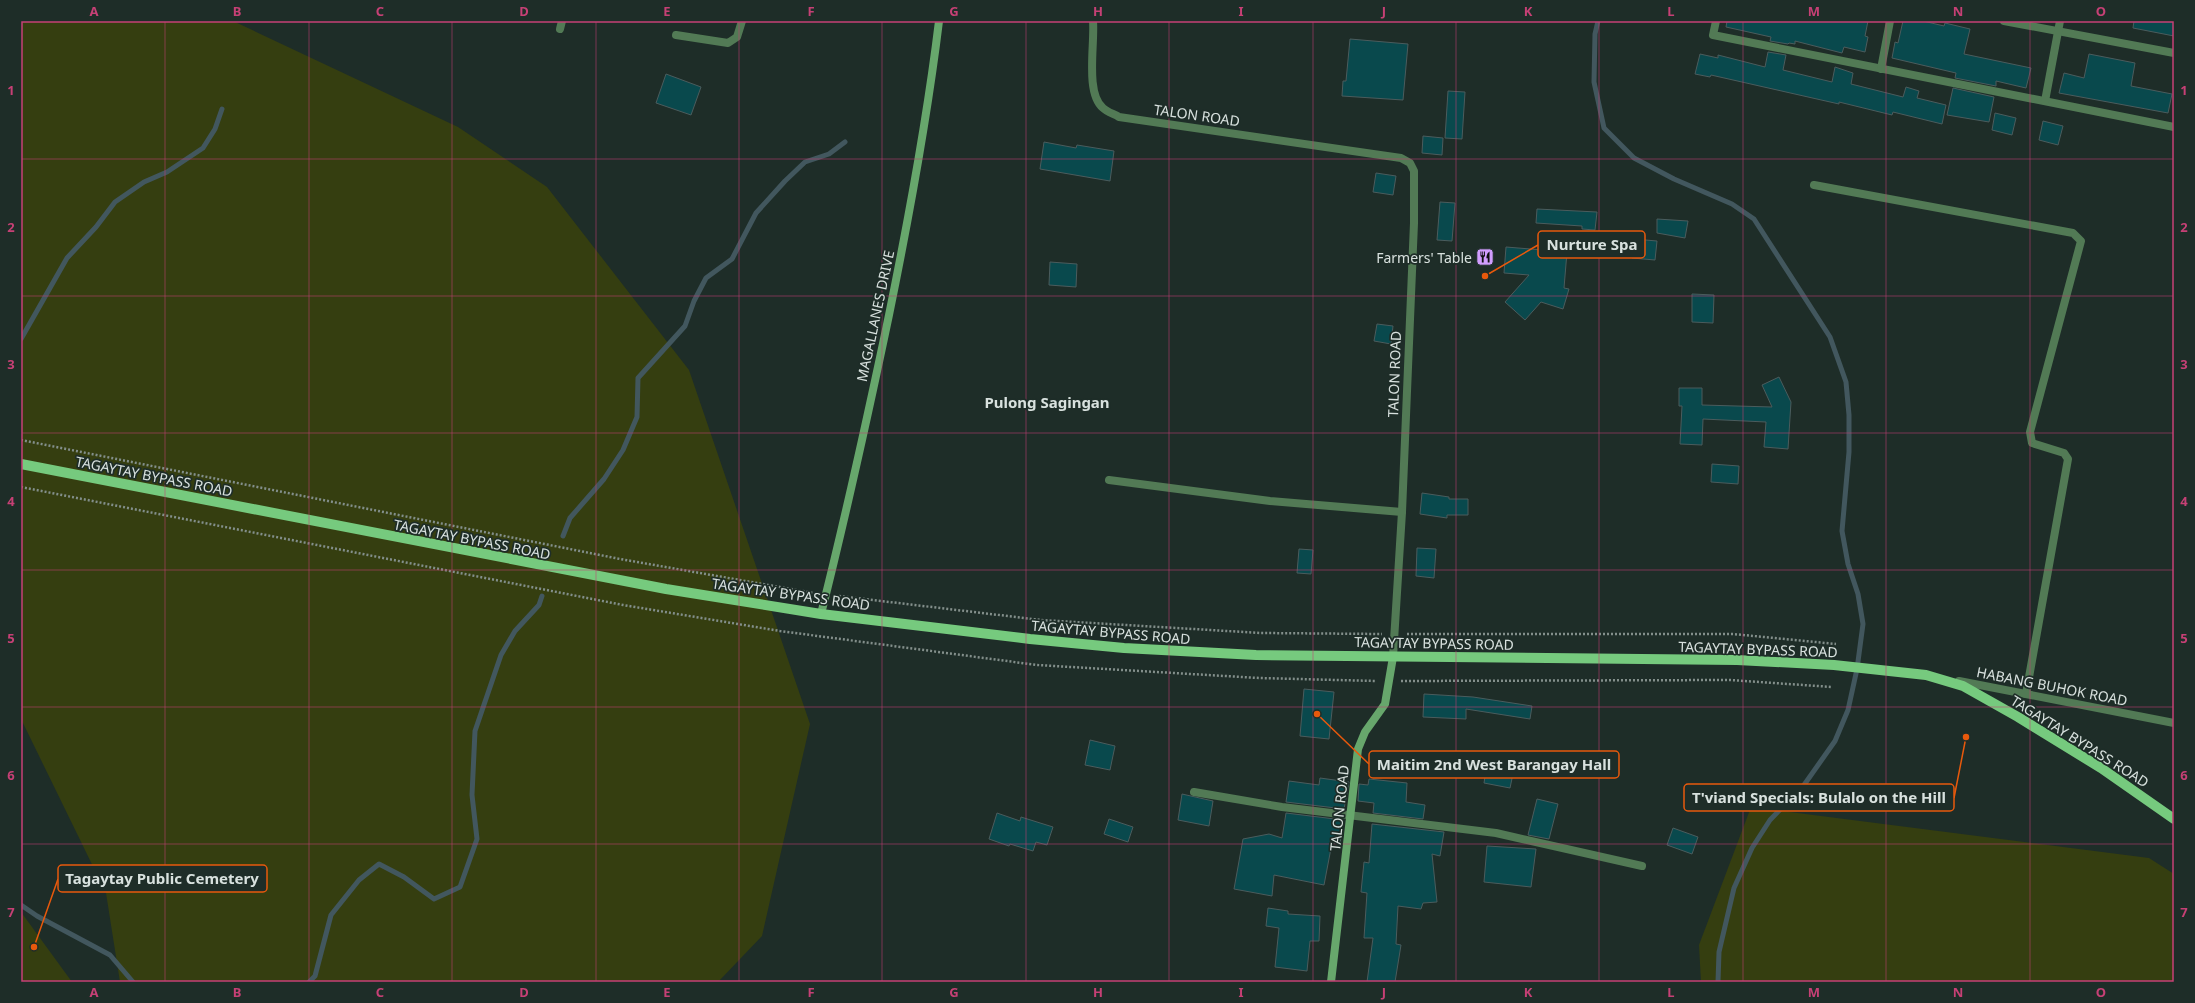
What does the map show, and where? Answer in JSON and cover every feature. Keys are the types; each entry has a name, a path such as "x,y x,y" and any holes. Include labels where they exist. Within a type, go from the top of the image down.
{"main road":[{"name":"TAGAYTAY BYPASS ROAD","path":"21,464 552,568 821,614 1030,640 1124,648 1256,655 1737,660 1834,665 1926,675 1964,686 2018,717 2101,768 2174,819"}],"street":[{"path":"676,35 728,43 737,38 742,21"},
{"name":"MAGALLANES DRIVE","path":"821,614 873,392 911,206 923,141 938,21"},
{"name":"TALON ROAD","path":"1093,21 1094,41 1092,82 1094,98 1103,109 1119,117 1401,158 1410,163 1414,171 1414,223 1402,512 1393,656 1385,704 1365,732 1358,749 1352,815 1331,982"},
{"path":"1716,21 1713,35 2174,127"},
{"path":"1882,69 1890,21"},
{"path":"2004,21 2174,53"},
{"path":"2045,101 2060,21"},
{"path":"1814,185 2073,233 2081,241 2030,432 2032,443 2064,453 2068,459 2026,694"},
{"path":"1109,480 1270,501 1402,512"},
{"name":"HABANG BUHOK ROAD","path":"1926,675 2174,723"},
{"path":"1194,792 1282,807 1496,833 1642,866"}],"path":[{"path":"21,440 620,559 826,595 1048,621 1261,633 1733,634 1836,644"}],"green space":[{"path":"21,21 233,21 458,127 547,187 689,370 810,724 762,936 718,982 120,982 106,893 21,719"},
{"path":"1751,807 2149,858 2174,874 2174,982 1701,982 1699,945"},
{"path":"21,912 72,982 21,982"}],"building":[{"path":"1727,21 1868,21 1865,36 1868,37 1865,52 1844,47 1842,53 1795,41 1795,44 1788,44 1770,41 1771,37 1726,27"},
{"path":"1903,21 1923,21 1944,26 1945,23 1970,29 1964,54 2031,68 2026,88 1996,81 1996,86 1955,78 1956,73 1892,58 1895,42 1898,43"},
{"path":"2134,21 2174,21 2174,36 2133,28"},
{"path":"1350,39 1408,44 1403,100 1342,96 1343,81 1346,81"},
{"path":"1768,52 1786,55 1783,70 1832,82 1835,67 1853,73 1851,84 1903,97 1906,87 1919,91 1917,98 1946,105 1942,124 1893,112 1892,115 1839,102 1839,104 1711,75 1710,77 1695,74 1700,54 1718,58 1718,55 1765,67"},
{"path":"2089,54 2135,63 2131,86 2172,94 2168,113 2059,93 2064,73 2084,78"},
{"path":"666,74 701,87 691,115 656,103"},
{"path":"1953,88 1994,97 1989,122 1947,115"},
{"path":"1448,91 1465,92 1462,139 1445,138"},
{"path":"1995,113 2016,118 2012,135 1992,130"},
{"path":"2043,121 2063,126 2058,145 2039,140"},
{"path":"1423,136 1443,138 1442,155 1422,153"},
{"path":"1044,142 1076,148 1077,145 1114,151 1110,181 1040,169"},
{"path":"1376,173 1396,176 1393,195 1373,192"},
{"path":"1440,202 1455,203 1452,241 1437,240"},
{"path":"1537,209 1597,212 1595,230 1582,229 1582,226 1536,223"},
{"path":"1657,219 1688,221 1685,238 1657,233"},
{"path":"1634,239 1657,241 1655,260 1632,258"},
{"path":"1506,247 1567,252 1564,288 1569,289 1563,309 1541,302 1525,320 1505,302 1529,275 1504,273"},
{"path":"1050,262 1077,264 1076,287 1049,285"},
{"path":"1692,294 1714,295 1713,323 1692,322"},
{"path":"1377,324 1393,326 1391,344 1374,341"},
{"path":"1779,377 1791,402 1788,449 1764,447 1766,422 1703,419 1702,445 1680,444 1682,406 1679,406 1679,388 1702,388 1702,405 1772,407 1762,385"},
{"path":"1712,464 1739,466 1738,484 1711,482"},
{"path":"1422,493 1449,497 1449,499 1468,499 1468,515 1447,515 1447,518 1420,514"},
{"path":"1417,548 1436,549 1434,578 1416,576"},
{"path":"1299,549 1313,550 1311,574 1297,573"},
{"path":"1304,689 1334,692 1329,739 1300,736"},
{"path":"1424,694 1473,697 1532,706 1530,719 1466,709 1466,719 1423,717"},
{"path":"1090,740 1115,746 1110,770 1085,765"},
{"path":"1487,764 1514,769 1510,788 1484,783"},
{"path":"1320,778 1349,782 1344,809 1286,802 1289,781 1319,785"},
{"path":"1369,779 1407,783 1406,802 1425,805 1423,819 1373,813 1374,803 1358,801 1359,784 1368,785"},
{"path":"1182,794 1213,801 1209,826 1178,820"},
{"path":"1537,799 1558,804 1549,839 1528,835"},
{"path":"997,813 1020,821 1021,817 1053,827 1047,845 1036,842 1033,851 1010,844 1009,846 989,839"},
{"path":"1286,813 1343,820 1340,844 1332,843 1324,885 1274,875 1272,896 1234,889 1243,839 1269,834 1282,838"},
{"path":"1109,819 1133,827 1128,842 1104,834"},
{"path":"1372,824 1444,832 1440,856 1432,854 1437,902 1423,903 1421,909 1398,906 1396,944 1401,945 1395,982 1367,982 1373,938 1364,938 1367,893 1361,892 1364,862 1369,863"},
{"path":"1673,828 1698,837 1692,854 1667,845"},
{"path":"1487,846 1536,849 1531,887 1484,882"},
{"path":"1268,908 1288,911 1288,914 1320,916 1319,941 1310,941 1307,971 1275,967 1279,928 1266,926"}],"waterway":[{"path":"1598,21 1595,34 1594,82 1604,128 1634,158 1674,179 1732,204 1754,219 1830,337 1846,382 1849,415 1849,452 1842,531 1848,564 1858,594 1863,624 1857,669 1848,710 1835,741 1804,785 1770,820 1752,848 1734,888 1719,952 1718,982"},
{"path":"21,339 67,258 96,227 115,202 144,182 167,172 203,148 215,129 222,109"},
{"path":"563,536 570,518 604,479 623,450 637,417 638,378 685,326 694,301 706,278 732,259 756,213 785,181 805,162 829,154 845,142"},
{"path":"309,982 315,976 331,915 359,880 379,864 404,877 434,899 460,887 477,839 472,795 475,731 501,655 515,631 539,605 542,596"},
{"path":"21,905 37,916 110,955 133,982"}],"place":[{"name":"Farmers' Table","path":"1485,257"},
{"name":"Nurture Spa","path":"1485,276"},
{"name":"Maitim 2nd West Barangay Hall","path":"1317,714"},
{"name":"T'viand Specials: Bulalo on the Hill","path":"1966,737"},
{"name":"Tagaytay Public Cemetery","path":"34,947"}],"district":[{"name":"Pulong Sagingan","path":"1047,402"}]}
